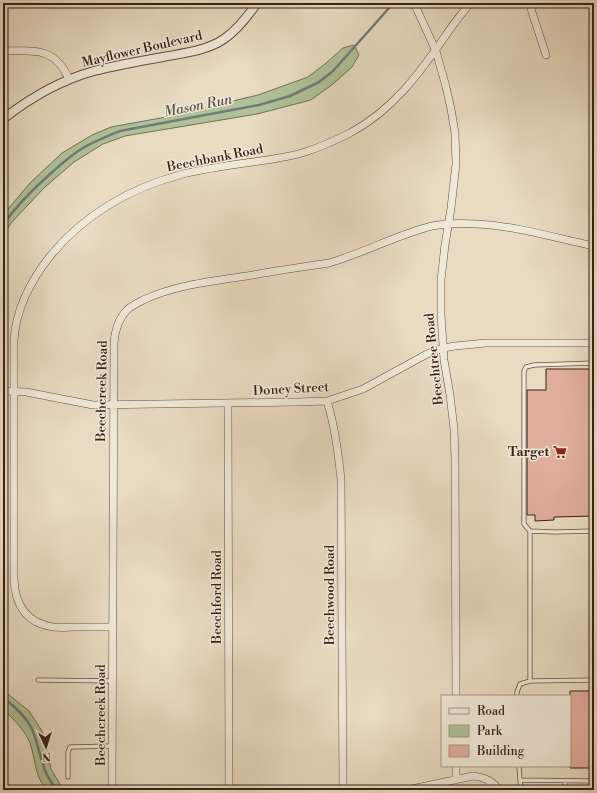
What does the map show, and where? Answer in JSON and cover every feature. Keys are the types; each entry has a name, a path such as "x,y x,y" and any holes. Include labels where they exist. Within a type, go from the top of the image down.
{"street":[{"name":"Mayflower Boulevard","path":"3,119 42,93 69,79 121,64 187,53 210,46 223,40 233,32 257,3"},
{"name":"Beechtree Road","path":"414,3 436,51 446,87 451,109 456,164 441,280 443,348 454,429 456,695"},
{"name":"Beechbank Road","path":"113,627 61,627 37,622 24,612 19,604 14,590 14,340 18,312 23,300 46,262 70,235 97,212 114,201 144,186 183,174 305,153 351,132 372,119 407,88 436,51 470,3"},
{"path":"530,3 546,55"},
{"path":"3,51 34,51 52,56 64,69 69,79"},
{"name":"Beechcreek Road","path":"112,790 115,334 121,317 127,310 136,304 164,291 207,282 329,263 432,226 463,223 497,225 540,233 594,246"},
{"name":"Doney Street","path":"3,391 26,392 93,405 328,401 363,389 427,354 443,348 486,343 594,343"},
{"name":"Beechwood Road","path":"328,401 333,422 341,480 343,790"},
{"name":"Beechford Road","path":"228,403 229,790"},
{"path":"456,767 456,780"},
{"path":"407,790 474,776 482,777 490,781 499,790"}],"lane":[{"path":"530,680 530,531 524,524 524,371 526,367 534,365 594,363"},
{"path":"530,531 594,531"},
{"path":"38,680 113,681"},
{"path":"517,695 520,684 530,680 594,680"},
{"path":"68,777 68,752 70,747 112,746"},
{"path":"519,767 521,790"},
{"path":"520,780 594,781"},
{"path":"565,781 565,790"}],"green space":[{"path":"354,45 359,55 352,67 333,84 311,100 257,114 125,136 103,144 74,162 44,188 11,223 3,235 3,215 30,183 62,153 92,135 111,127 166,117 258,95 308,77 343,48"},
{"path":"3,690 29,711 42,731 51,769 65,790 47,790 43,785 37,773 28,738 3,709"}],"building":[{"name":"Target","path":"546,369 594,369 594,516 554,517 554,520 535,521 535,515 527,515 527,390 546,390"},
{"path":"570,691 594,691 594,768 570,768"}],"waterway":[{"name":"Mason Run","path":"3,225 13,211 36,186 74,154 97,141 120,131 259,105 290,96 319,82 333,71 393,3"},
{"name":"Mason Run","path":"3,697 26,719 31,727 44,768 52,783 58,790"}],"place":[{"name":"Target","path":"560,452"}]}
